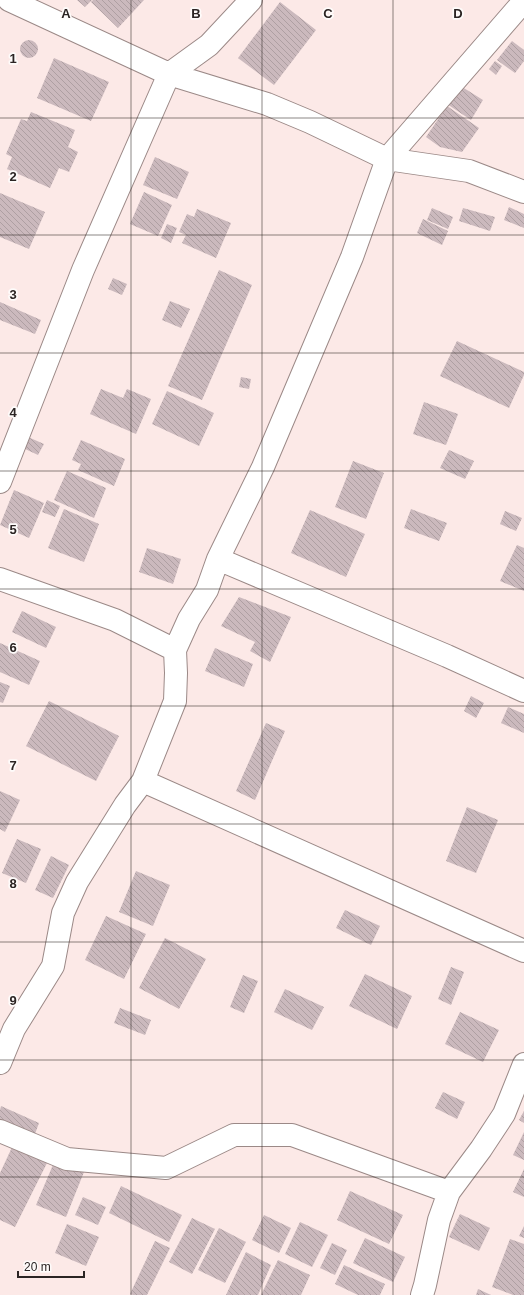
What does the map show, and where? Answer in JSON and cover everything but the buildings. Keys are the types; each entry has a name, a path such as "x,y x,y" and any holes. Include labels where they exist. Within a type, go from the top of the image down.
{"street":[{"path":"9,0 169,74 267,104 310,122 387,159 470,171 524,192"},
{"path":"0,482 83,270 169,74 209,45 251,0"},
{"path":"0,1063 14,1030 53,966 63,913 77,882 125,805 143,781 174,701 176,673 175,650 189,619 207,590 218,559 263,467 352,256 387,159 524,1"},
{"path":"218,559 440,652 524,691"},
{"path":"0,579 115,620 175,650"},
{"path":"143,781 524,951"},
{"path":"422,1295 439,1220 449,1192 481,1149 504,1114 524,1064"},
{"path":"0,1131 67,1159 166,1168 234,1135 292,1135 449,1192"}]}
